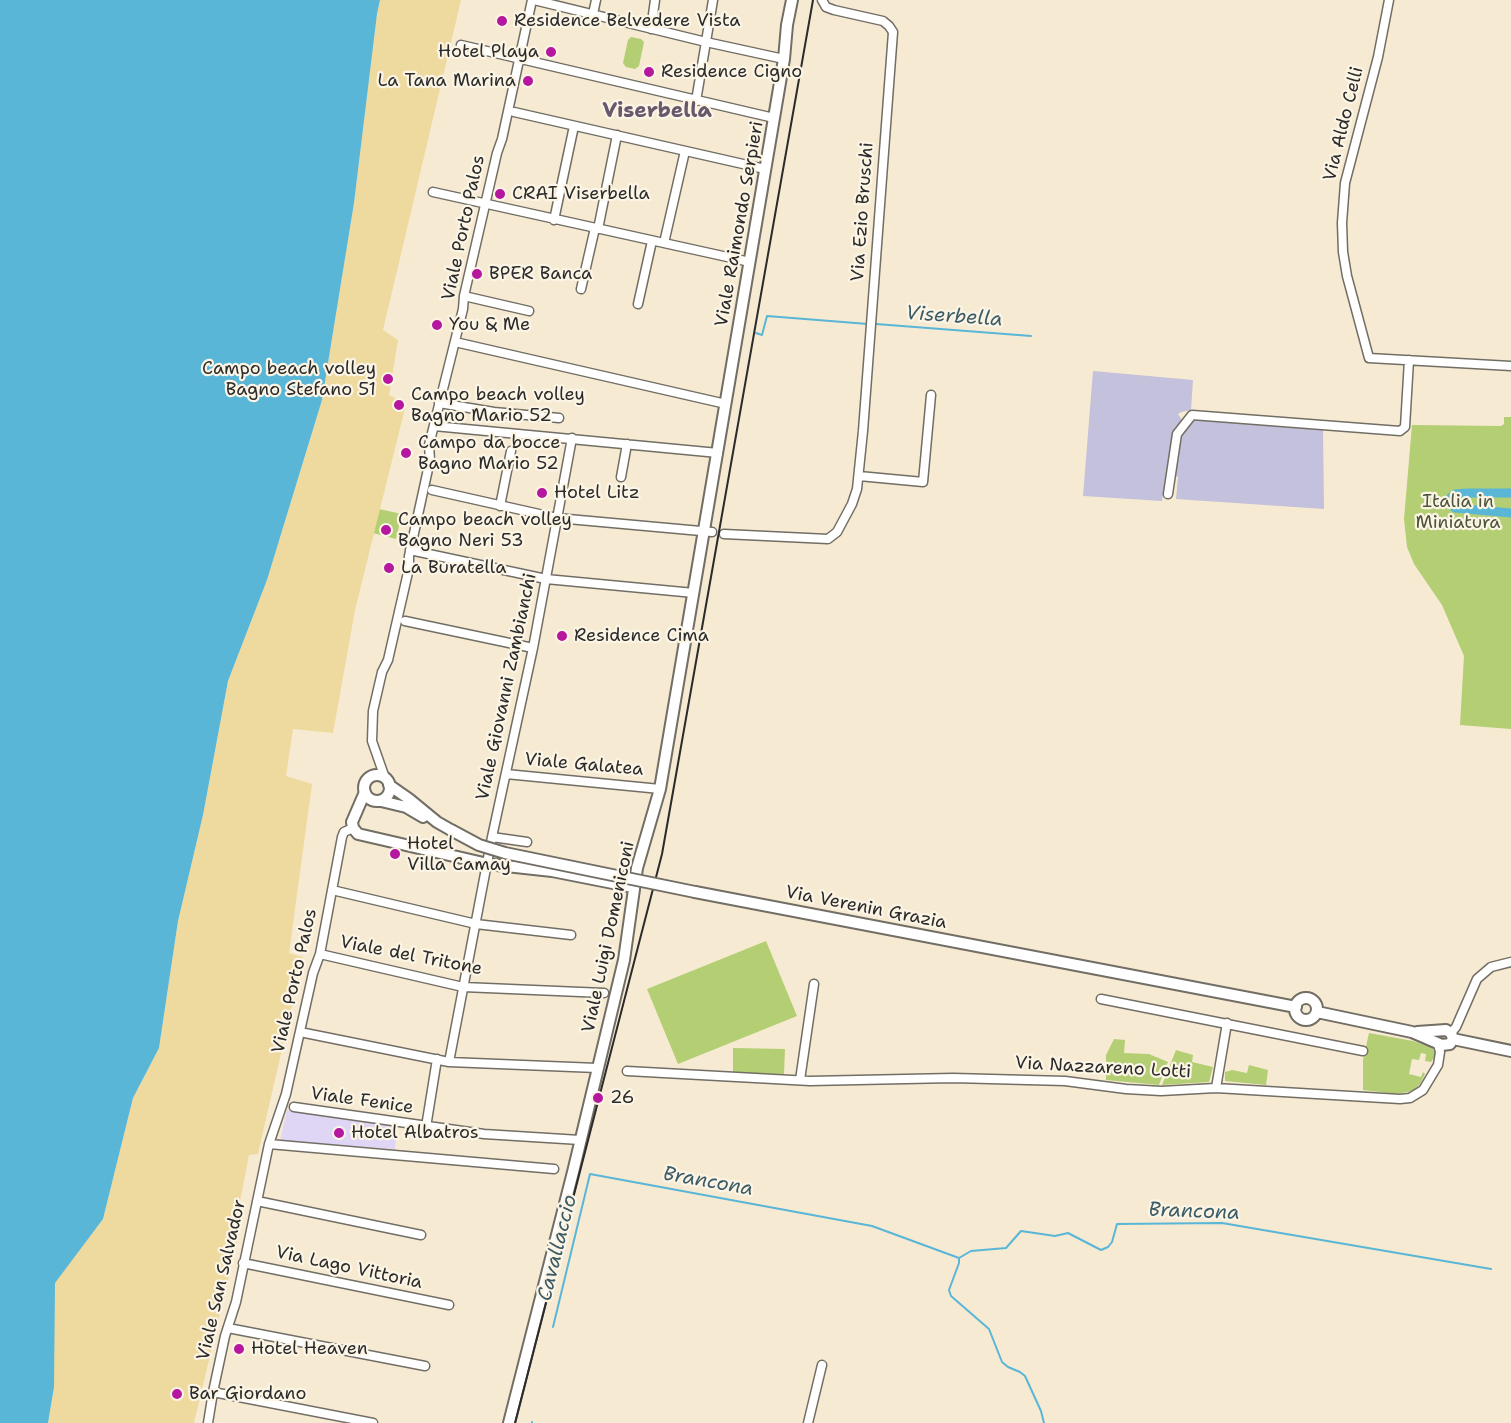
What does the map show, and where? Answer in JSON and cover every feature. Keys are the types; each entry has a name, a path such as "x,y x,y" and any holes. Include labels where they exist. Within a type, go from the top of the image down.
{"street":[{"path":"533,0 784,59"},
{"name":"Viale Porto Palos","path":"387,782 372,741 371,721 407,579 410,550 430,460 429,445 455,342 533,0"},
{"path":"593,14 596,0"},
{"path":"651,29 655,0"},
{"path":"696,101 714,0"},
{"name":"Viale Raimondo Serpieri","path":"718,453 792,0"},
{"name":"Via Ezio Bruschi","path":"724,534 823,539 833,537 852,504 859,476 893,32 890,26 883,21 834,10 826,7 822,0"},
{"name":"Via Aldo Celli","path":"1389,0 1378,57 1345,183 1342,223 1343,252 1369,357 1511,366"},
{"path":"461,45 774,118"},
{"path":"514,111 765,169"},
{"path":"554,220 574,126"},
{"path":"581,289 617,135"},
{"path":"664,243 685,151"},
{"path":"433,192 750,262"},
{"path":"638,304 652,241"},
{"path":"464,296 529,311"},
{"path":"455,342 726,404"},
{"path":"1168,494 1177,434 1192,416 1400,431 1405,427 1409,360"},
{"path":"859,476 923,482 931,395"},
{"path":"439,403 494,412 559,418"},
{"path":"434,426 718,453"},
{"name":"Viale Giovanni Zambianchi","path":"449,1062 492,837 533,648 572,438"},
{"path":"621,477 627,444"},
{"path":"500,506 511,451"},
{"name":"Viale Luigi Domeniconi","path":"508,1423 624,960 633,887 660,789 694,593 708,531 718,453"},
{"path":"432,490 557,518 708,531"},
{"path":"410,550 546,579 694,593"},
{"path":"405,621 533,648"},
{"name":"Viale Galatea","path":"506,774 660,789"},
{"path":"354,816 389,793 387,782 377,776 370,778 365,784 365,792 354,816 352,822 358,834 488,864 552,871 633,887"},
{"name":"Via Verenin Grazia","path":"387,782 437,822 479,845 505,853 695,892 1296,1007"},
{"path":"365,792 369,798 379,801"},
{"name":"Via Verenin Grazia","path":"379,801 406,807 430,821 437,822"},
{"name":"Viale Porto Palos","path":"269,1144 286,1094 313,973 320,954 342,837 345,832 353,828"},
{"path":"492,837 527,842"},
{"path":"332,890 476,924 571,935"},
{"name":"Viale del Tritone","path":"320,954 463,987 604,993"},
{"path":"1451,1039 1477,979 1491,967 1511,962"},
{"path":"800,1080 814,984"},
{"path":"1101,999 1363,1051"},
{"name":"Via Verenin Grazia","path":"1309,999 1316,1004 1317,1012 1310,1019 1304,1020 1298,1016 1296,1007 1300,1000 1309,999"},
{"name":"Via Verenin Grazia","path":"1317,1012 1412,1032 1438,1044 1451,1039"},
{"path":"1216,1088 1227,1023"},
{"name":"Via Verenin Grazia","path":"1412,1032 1440,1030 1451,1039 1511,1051"},
{"path":"300,1032 449,1062 597,1068"},
{"name":"Via Nazzareno Lotti","path":"627,1071 800,1080 953,1078 1065,1081 1161,1091 1216,1088 1400,1100 1418,1095 1423,1090 1451,1039"},
{"path":"1438,1044 1440,1052 1438,1065"},
{"name":"Viale Fenice","path":"426,1127 437,1059"},
{"name":"Viale Fenice","path":"294,1107 484,1134 580,1140"},
{"path":"269,1144 554,1169"},
{"name":"Viale San Salvador","path":"208,1423 213,1392 255,1219 269,1144"},
{"path":"257,1201 421,1235"},
{"name":"Via Lago Vittoria","path":"243,1263 449,1305"},
{"path":"228,1328 425,1366"},
{"path":"808,1423 822,1365"},
{"path":"213,1392 373,1423"}],"shaded area":[{"path":"1093,371 1193,380 1191,410 1178,414 1183,422 1174,428 1162,501 1083,496"},
{"path":"1193,420 1323,430 1324,509 1176,499 1178,477 1174,475 1180,439"},
{"name":"Hotel Albatros","path":"287,1110 397,1126 395,1149 280,1141"}],"green space":[{"path":"631,37 644,42 639,66 635,69 626,67 623,63 628,40"},
{"name":"Italia in Miniatura","path":"1504,417 1511,417 1511,729 1460,725 1464,656 1442,605 1414,564 1407,547 1404,519 1412,425 1501,426 1504,424"},
{"path":"379,509 402,514 396,539 373,533"},
{"path":"766,941 797,1016 678,1064 647,989"},
{"path":"1369,1033 1413,1041 1435,1051 1431,1062 1425,1061 1426,1054 1421,1053 1419,1060 1412,1059 1409,1074 1421,1077 1423,1072 1425,1074 1413,1091 1396,1094 1363,1090 1363,1060"},
{"path":"1114,1039 1125,1040 1124,1053 1149,1054 1168,1062 1159,1085 1106,1080 1106,1055"},
{"path":"733,1048 785,1049 784,1074 733,1073"},
{"path":"1176,1050 1193,1055 1192,1062 1213,1067 1209,1082 1162,1085"},
{"path":"1249,1065 1268,1070 1266,1085 1225,1081 1225,1072 1232,1070 1247,1073"}],"sand":[{"path":"380,0 461,0 383,330 398,340 389,395 406,404 355,610 333,733 293,729 286,776 312,784 289,953 303,957 258,1154 249,1155 234,1232 239,1234 194,1423 48,1423 54,1387 54,1283 103,1219 133,1098 159,1048 178,921 203,815 228,681 267,580 322,400 354,203"}],"water":[{"path":"0,0 380,0 354,203 322,400 267,580 228,681 203,815 178,921 159,1048 133,1098 103,1219 55,1283 54,1387 48,1423 0,1423"}],"waterway":[{"name":"Viserbella","path":"756,333 762,335 767,316 868,324"},
{"name":"Viserbella","path":"876,324 1031,336"},
{"path":"1511,493 1467,493 1455,494 1451,497 1455,508 1511,513"},
{"name":"Brancona","path":"553,1327 590,1174 872,1226 959,1258"},
{"name":"Brancona","path":"959,1258 971,1251 1006,1248 1021,1231 1055,1236 1068,1233 1101,1250 1112,1242 1117,1224 1222,1223 1491,1269"},
{"name":"Brancona","path":"959,1258 949,1290 951,1296 989,1329 1002,1362 1025,1376 1044,1423"}],"railway":[{"path":"515,1423 662,854 813,0"}],"place":[{"name":"Residence Belvedere Vista","path":"502,21"},
{"name":"Hotel Playa","path":"551,52"},
{"name":"Residence Cigno","path":"649,72"},
{"name":"La Tana Marina","path":"528,81"},
{"name":"CRAI Viserbella","path":"500,194"},
{"name":"BPER Banca","path":"477,274"},
{"name":"You & Me","path":"437,325"},
{"name":"Campo beach volley Bagno Stefano 51","path":"388,379"},
{"name":"Campo beach volley Bagno Mario 52","path":"399,405"},
{"name":"Campo da bocce Bagno Mario 52","path":"406,453"},
{"name":"Hotel Litz","path":"542,493"},
{"name":"Campo beach volley Bagno Neri 53","path":"386,530"},
{"name":"La Buratella","path":"389,568"},
{"name":"Residence Cima","path":"562,636"},
{"name":"Hotel Villa Camay","path":"395,854"},
{"name":"26","path":"598,1098"},
{"name":"Hotel Albatros","path":"339,1133"},
{"name":"Hotel Heaven","path":"239,1349"},
{"name":"Bar Giordano","path":"177,1394"}],"district":[{"name":"Viserbella","path":"657,112"}],"water label":[{"name":"Cavallaccio","path":"558,1248"}]}
